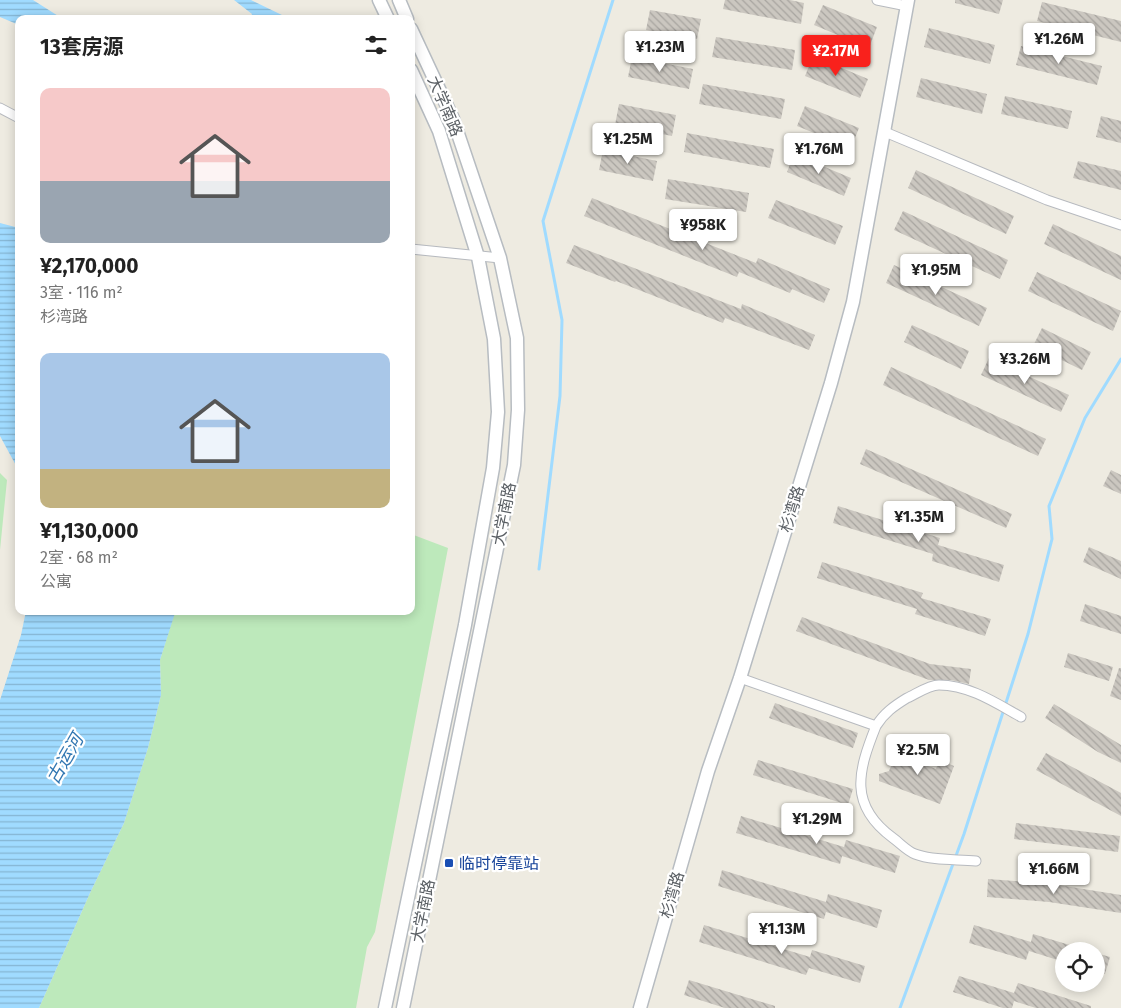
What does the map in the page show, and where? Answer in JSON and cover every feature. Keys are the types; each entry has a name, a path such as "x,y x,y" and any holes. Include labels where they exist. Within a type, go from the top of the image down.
{"main road":[{"path":"379,0 386,15"},
{"path":"399,0 405,15"},
{"name":"杉湾路","path":"640,1008 708,772 740,678 831,383 853,302 908,3"},
{"name":"大学南路","path":"403,1008 514,465 518,410 517,338 500,258 453,119 415,38"},
{"name":"大学南路","path":"388,1008 465,625 493,468 498,412 494,339 478,257 439,131 415,79"}],"street":[{"path":"877,0 908,3"},
{"path":"0,108 15,116"},
{"path":"885,132 1047,200 1121,225"},
{"path":"415,249 500,258"},
{"path":"740,678 876,726"},
{"path":"976,861 929,857 914,853 881,829 861,800 860,774 866,751 876,726 884,714 896,705 938,685 964,689 984,696 1021,717"}],"green space":[{"path":"0,473 7,480 0,550"},
{"path":"415,536 448,548 375,932 367,947 356,1008 39,1008 90,893 124,823 148,748 161,695 160,660 174,615 415,615"}],"water":[{"path":"0,0 33,0 57,15 15,15 15,23 0,17"},
{"path":"234,0 251,0 282,15 252,15"},
{"path":"0,223 15,227 15,464 0,436"},
{"name":"古运河","path":"25,615 174,615 160,660 161,695 148,748 124,823 90,893 39,1008 0,1008 0,700 21,635"}],"building":[{"path":"725,0 790,0 804,3 801,24 723,9"},
{"path":"955,0 1003,0 999,14 955,3"},
{"path":"1042,2 1121,21 1121,42 1037,21"},
{"path":"823,5 877,27 869,48 814,25"},
{"path":"650,10 701,19 697,39 646,30"},
{"path":"929,28 995,45 990,64 924,47"},
{"path":"716,37 795,50 792,70 712,57"},
{"path":"1021,46 1102,66 1097,85 1016,65"},
{"path":"813,56 868,79 860,98 805,76"},
{"path":"632,57 693,69 689,89 628,77"},
{"path":"921,78 987,94 982,114 916,97"},
{"path":"703,84 785,99 781,119 699,104"},
{"path":"1005,96 1072,111 1068,129 1001,114"},
{"path":"619,104 676,115 672,136 615,125"},
{"path":"805,106 859,128 851,148 797,126"},
{"path":"1101,116 1121,121 1121,143 1096,137"},
{"path":"687,133 774,149 770,168 684,152"},
{"path":"603,150 657,161 653,181 599,170"},
{"path":"794,154 851,178 844,196 787,172"},
{"path":"1078,161 1121,171 1121,190 1073,178"},
{"path":"916,170 1014,216 1006,234 908,188"},
{"path":"668,179 749,193 746,212 665,199"},
{"path":"592,198 756,263 758,258 830,289 824,303 792,289 790,293 739,272 737,277 584,216"},
{"path":"776,200 843,226 835,245 768,218"},
{"path":"903,211 1008,260 1000,279 894,230"},
{"path":"1053,224 1121,256 1121,280 1044,244"},
{"path":"574,245 741,309 742,304 815,335 809,350 725,318 723,323 566,263"},
{"path":"894,265 987,308 979,326 886,283"},
{"path":"1037,272 1121,311 1113,331 1028,291"},
{"path":"912,325 969,351 961,369 904,342"},
{"path":"1042,328 1091,352 1082,370 1033,346"},
{"path":"989,358 1069,395 1061,412 981,375"},
{"path":"891,367 1046,439 1038,456 883,385"},
{"path":"866,449 1012,514 1006,528 860,464"},
{"path":"1111,470 1121,475 1121,494 1103,486"},
{"path":"838,506 940,538 938,545 1004,565 999,582 932,561 933,554 833,523"},
{"path":"1089,547 1121,561 1121,579 1083,562"},
{"path":"822,562 923,593 921,598 991,619 985,636 915,614 917,609 817,578"},
{"path":"1085,604 1121,616 1121,634 1080,621"},
{"path":"802,617 930,664 971,669 969,684 951,680 929,680 796,631"},
{"path":"1068,653 1113,667 1109,681 1064,667"},
{"path":"1119,668 1121,668 1121,700 1110,696"},
{"path":"775,703 858,733 853,748 769,718"},
{"path":"1054,704 1121,745 1121,763 1098,752 1045,718"},
{"path":"900,745 915,751 912,760 936,769 939,760 954,766 940,804 879,781 879,774 889,771"},
{"path":"1046,753 1121,793 1121,816 1036,770"},
{"path":"758,760 853,789 848,805 753,775"},
{"path":"741,816 844,847 846,840 900,856 895,873 842,856 840,864 736,833"},
{"path":"1016,823 1120,836 1118,852 1014,839"},
{"path":"722,870 826,902 828,894 882,910 877,928 826,912 824,919 718,886"},
{"path":"988,879 1052,884 1121,895 1121,913 1049,902 987,897"},
{"path":"704,925 810,957 812,950 865,966 860,983 809,968 806,975 699,942"},
{"path":"974,925 1031,942 1033,934 1060,942 1055,942 1055,959 1029,951 1026,960 969,943"},
{"path":"1105,956 1110,957 1105,974"},
{"path":"959,976 1014,993 1018,983 1091,1006 1091,1008 1036,1008 1014,1001 1012,1008 1003,1008 953,992"},
{"path":"689,980 775,1006 775,1008 725,1008 684,995"}],"waterway":[{"path":"539,569 560,396 562,320 543,221 613,0"},
{"path":"900,1008 964,834 1028,634 1052,539 1049,506 1085,418 1121,359"}],"place":[{"name":"临时停靠站","path":"449,863"}]}
